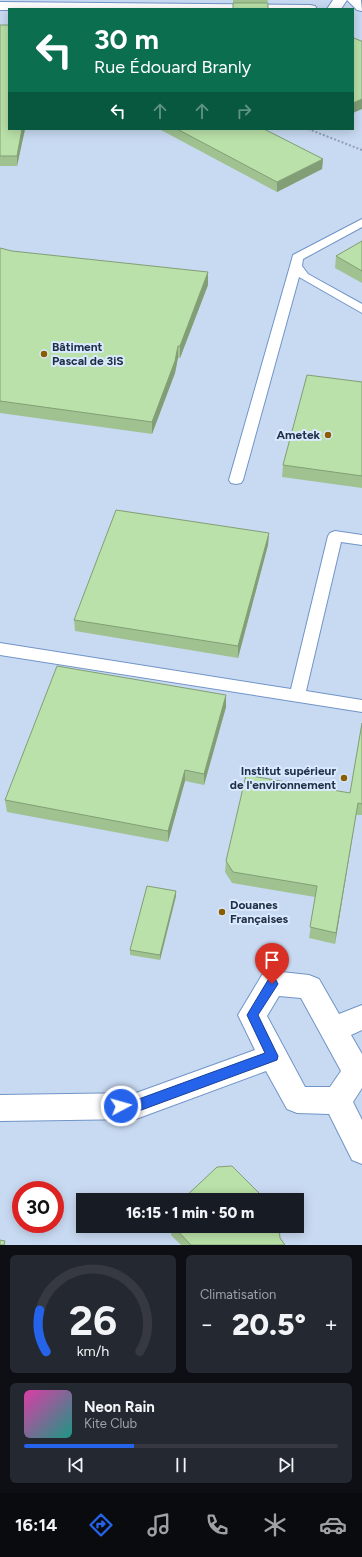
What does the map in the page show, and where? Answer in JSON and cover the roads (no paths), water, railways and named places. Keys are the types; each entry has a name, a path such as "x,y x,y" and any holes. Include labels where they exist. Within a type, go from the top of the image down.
{"street":[{"path":"353,0 358,14"},
{"path":"0,6 207,8"},
{"path":"272,984 309,987 357,1072 337,1101 297,1100 252,1015 272,984"},
{"path":"333,1030 362,1017"},
{"path":"0,1108 136,1106 273,1056"},
{"path":"337,1101 362,1150"}],"lane":[{"path":"236,480 296,266 297,257 362,222"},
{"path":"296,266 304,276 362,309"},
{"path":"297,696 335,536 362,540"},
{"path":"0,649 362,706"}],"place":[{"name":"Bâtiment Pascal de 3iS","path":"44,354"},
{"name":"Ametek","path":"328,435"},
{"name":"Institut supérieur de l'environnement","path":"344,778"},
{"name":"Douanes Françaises","path":"222,912"}]}
